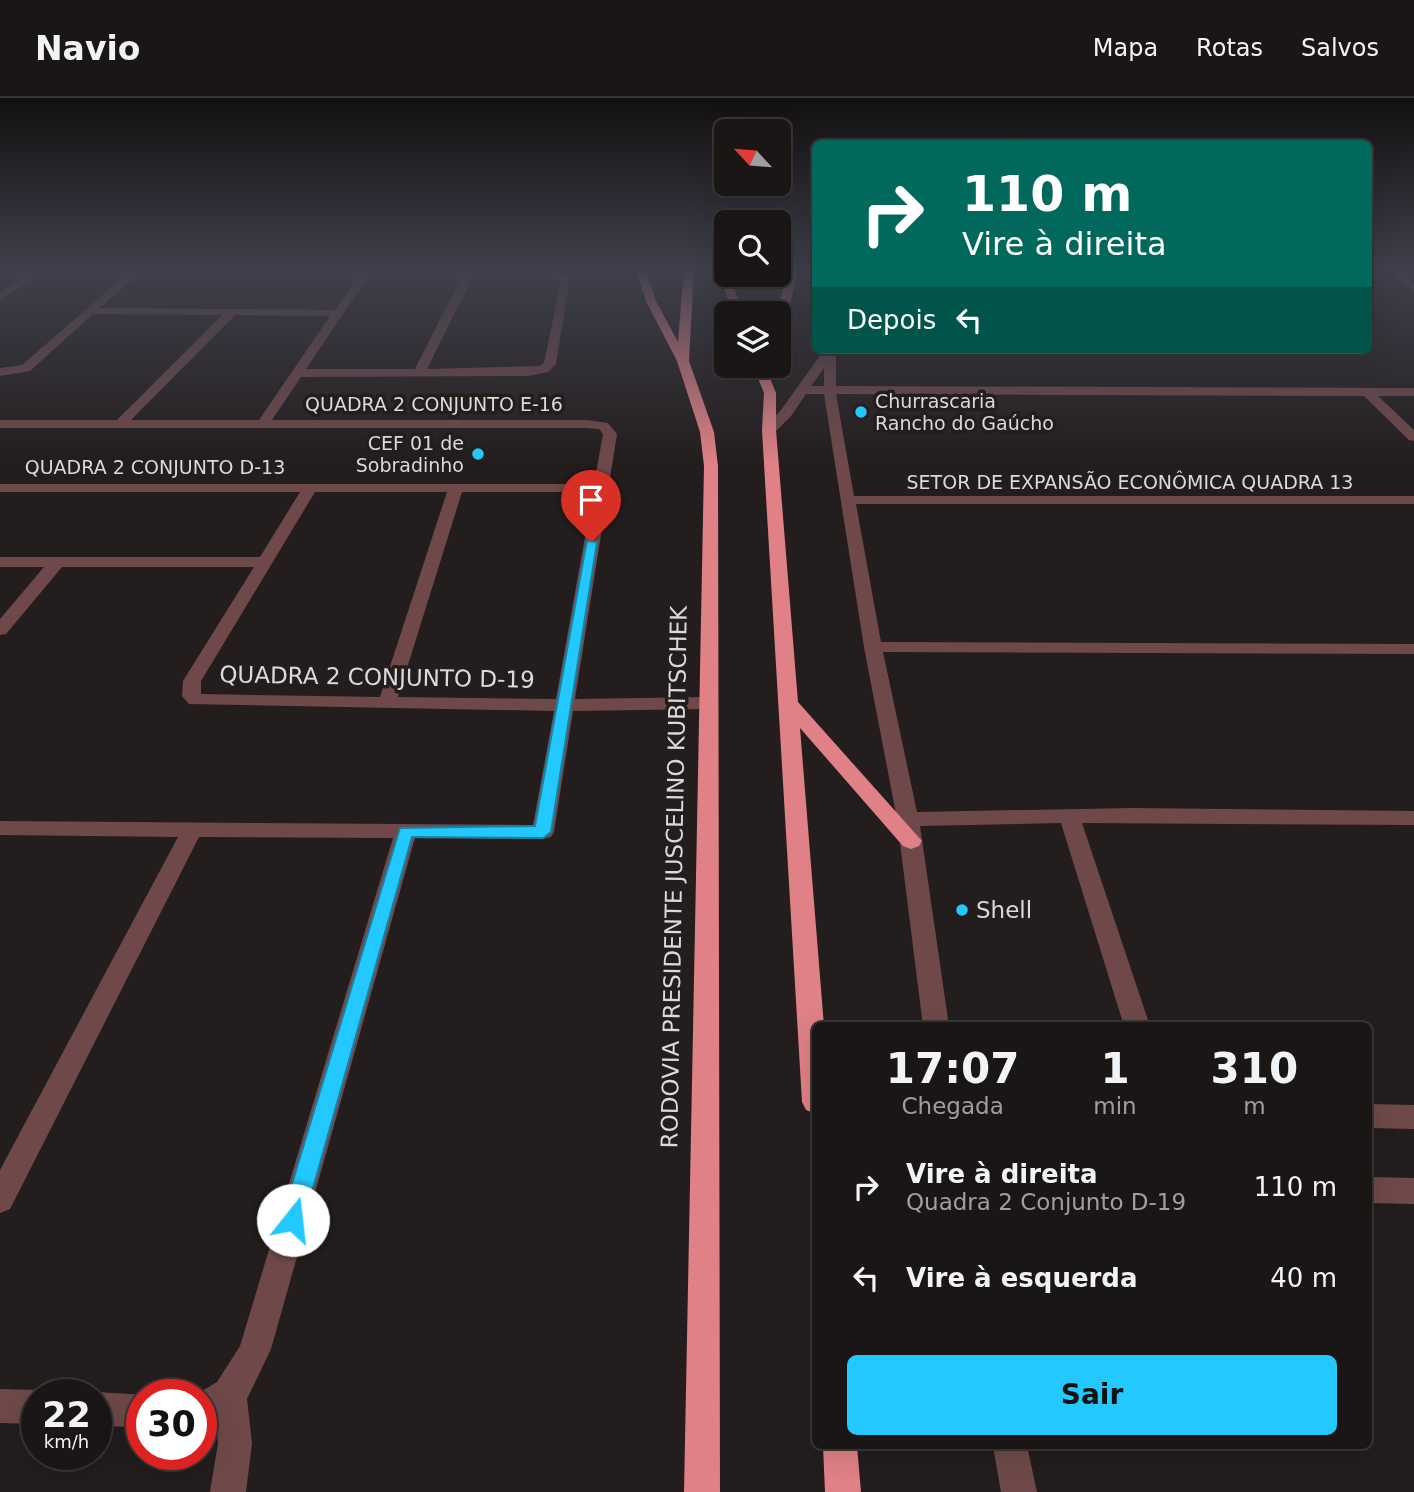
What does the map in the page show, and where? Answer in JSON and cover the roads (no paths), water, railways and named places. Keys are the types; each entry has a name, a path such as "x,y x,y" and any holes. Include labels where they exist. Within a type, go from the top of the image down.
{"highway":[{"path":"668,333 683,362"},
{"name":"RODOVIA PRESIDENTE JUSCELINO KUBITSCHEK","path":"685,333 683,362 707,432 711,466 702,1492"},
{"path":"764,378 770,393"},
{"path":"771,378 769,430 812,1047"},
{"path":"787,702 910,830"},
{"path":"840,1449 843,1492"}],"street":[{"path":"0,372 21,370 64,333"},
{"path":"121,424 211,333"},
{"path":"264,422 325,333"},
{"path":"419,373 439,333"},
{"name":"QUADRA 2 CONJUNTO E-16","path":"296,373 528,372 544,369 550,364 556,333"},
{"path":"769,430 786,413 828,354"},
{"path":"830,354 830,390 847,500 910,830 935,1022"},
{"path":"801,390 1414,392"},
{"path":"1368,393 1414,436"},
{"name":"QUADRA 2 CONJUNTO E-16","path":"3,427 264,422 587,424 603,426 610,434 600,488"},
{"name":"QUADRA 2 CONJUNTO D-13","path":"0,488 600,488"},
{"path":"0,562 265,562 310,488"},
{"path":"387,703 456,488"},
{"path":"0,828 543,832 600,488"},
{"name":"SETOR DE EXPANSÃO ECONÔMICA QUADRA 13","path":"847,500 1414,500"},
{"path":"0,630 57,562"},
{"name":"QUADRA 2 CONJUNTO D-19","path":"265,562 192,681 191,696 206,702 564,705 708,703"},
{"path":"873,647 1414,649"},
{"path":"910,830 1069,816 1414,818"},
{"path":"1069,816 1136,1022"},
{"path":"0,1199 192,830"},
{"path":"217,1400 244,1376 255,1349 406,832"},
{"path":"1372,1116 1414,1117"},
{"path":"1372,1191 1414,1191"},
{"path":"0,1406 21,1407"},
{"path":"217,1406 235,1443 228,1492"},
{"path":"1011,1449 1019,1492"}],"place":[{"name":"Churrascaria Rancho do Gaúcho","path":"861,412"},
{"name":"CEF 01 de Sobradinho","path":"478,454"},
{"name":"Shell","path":"962,910"}]}
